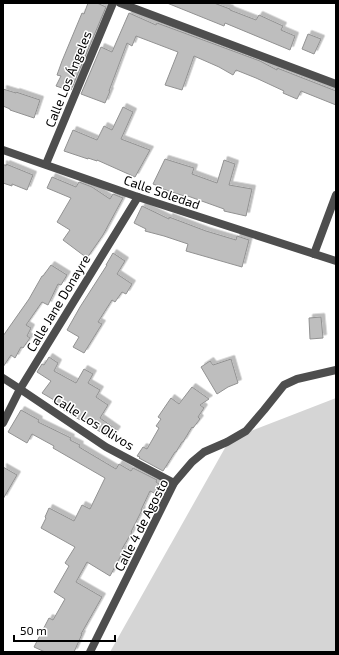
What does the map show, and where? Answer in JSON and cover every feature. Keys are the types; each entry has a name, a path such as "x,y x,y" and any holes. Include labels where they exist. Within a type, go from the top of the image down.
{"street":[{"name":"Calle Los Ángeles","path":"46,164 113,3"},
{"path":"120,3 336,84"},
{"name":"Calle Soledad","path":"3,150 138,197 336,261"},
{"path":"314,254 336,195"},
{"name":"Calle Jane Donayre","path":"3,423 20,389 138,197"},
{"name":"Calle 4 de Agosto","path":"90,652 174,483 192,462 204,452 227,442 246,431 284,385 297,379 336,370"},
{"name":"Calle Los Olivos","path":"3,378 106,447 174,483"}],"shaded area":[{"path":"336,398 336,652 110,652 230,439"}],"building":[{"path":"88,3 97,3 106,7 71,90 68,90 56,86 61,76 57,75 82,13 84,14"},
{"path":"167,3 214,3 256,20 259,15 283,26 281,30 295,36 290,50 225,23 224,26"},
{"path":"129,13 156,25 157,23 260,61 277,70 277,68 336,91 336,105 301,91 297,99 256,78 236,70 233,75 194,56 182,90 165,85 178,52 136,36 132,46 127,43 105,103 81,94 101,47 112,52"},
{"path":"308,34 321,39 314,54 302,49"},
{"path":"3,89 40,100 34,118 10,110 3,106"},
{"path":"123,107 133,112 121,139 150,150 135,177 97,160 88,159 64,151 73,130 97,140 104,126 112,130"},
{"path":"165,159 194,168 192,174 217,183 224,160 235,164 229,185 252,189 246,216 224,211 224,209 163,189 153,184"},
{"path":"3,164 33,175 27,190 12,184 12,186 3,183"},
{"path":"52,177 76,187 79,182 92,187 110,199 113,194 123,198 103,235 87,258 63,240 70,230 57,222 71,198 47,188"},
{"path":"142,206 169,219 169,217 206,231 236,240 237,236 249,240 242,267 186,251 188,244 145,231 146,229 134,223"},
{"path":"113,253 125,261 117,274 132,284 126,294 122,292 115,302 112,300 98,322 102,324 84,353 73,347 79,337 67,330"},
{"path":"51,265 67,275 61,285 58,284 48,305 42,302 26,325 31,328 27,336 30,338 23,348 21,347 15,358 11,355 3,367 3,336 29,299 42,276"},
{"path":"321,317 323,338 310,339 309,318"},
{"path":"49,357 58,363 54,371 76,383 84,369 93,374 88,383 100,390 96,397 108,405 100,418 117,430 112,437 108,437 65,411 53,402 54,400 42,393 51,381 37,372"},
{"path":"231,359 238,383 217,394 201,367 210,361 213,365"},
{"path":"192,387 209,399 200,405 204,408 198,417 200,419 193,428 192,427 163,471 137,456 143,447 147,449 159,428 156,426 161,419 158,417 171,398 179,404"},
{"path":"21,410 39,420 38,422 71,438 70,440 80,445 79,447 116,469 119,464 131,471 133,468 157,480 156,482 159,484 154,493 150,491 132,532 122,549 124,550 110,576 87,562 76,582 102,597 81,634 74,652 45,652 34,647 49,618 53,620 65,599 54,592 69,566 65,563 75,547 41,528 49,508 74,521 82,505 90,509 105,478 32,434 27,443 8,432"},
{"path":"3,467 17,475 3,499"}]}
